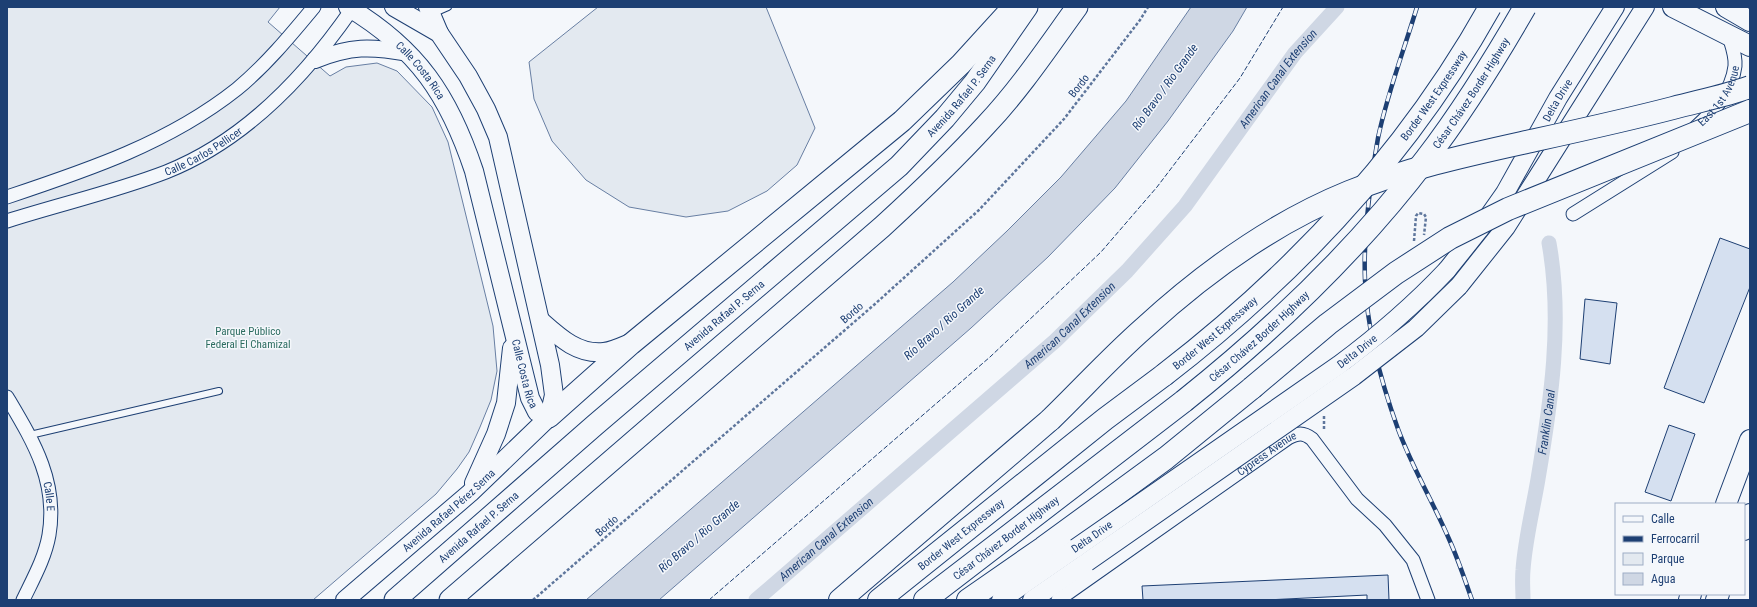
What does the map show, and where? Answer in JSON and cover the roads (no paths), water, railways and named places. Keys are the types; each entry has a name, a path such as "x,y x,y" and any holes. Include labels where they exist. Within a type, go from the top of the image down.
{"highway":[{"path":"549,417 631,344 902,121 961,64 1013,7"},
{"name":"Avenida Rafael P. Serna","path":"394,600 595,425 899,166 945,118 975,82 1028,7"},
{"path":"450,600 882,227 934,179 991,119 1028,74 1077,7"},
{"name":"Border West Expressway","path":"879,600 1105,419 1211,339 1268,288 1349,204 1406,136 1447,77 1490,7"},
{"name":"César Chávez Border Highway","path":"925,600 1228,366 1268,330 1332,266 1390,203 1426,159 1463,107 1525,7"},
{"path":"840,600 1050,420 1143,329 1178,298 1225,261 1271,231 1308,210 1356,189 1400,173 1449,159 1610,124 1750,87"},
{"path":"968,600 1043,548 1166,458 1328,324 1396,273 1450,238 1508,208 1750,111"}],"main road":[{"name":"Calle Costa Rica","path":"351,8 392,38 408,53 429,76 450,108 462,135 474,171 530,398 537,412 549,417 554,395 550,365 498,137 486,109 468,76 439,33 394,7"},
{"name":"Delta Drive","path":"1001,600 1364,346 1410,308 1447,270 1479,230 1505,193 1604,15 1615,7"},
{"name":"Delta Drive","path":"1032,600 1382,355 1416,328 1459,286 1506,227 1645,7"},
{"path":"1673,7 1750,46"},
{"path":"1726,7 1750,21"},
{"path":"429,11 439,33"},
{"path":"541,321 564,341 586,350 605,352 631,344"},
{"path":"470,493 496,434 506,403 511,369 513,327"},
{"name":"Avenida Rafael Pérez Serna","path":"345,600 470,493 549,417"},
{"path":"1726,503 1750,440"},
{"path":"1745,527 1750,514"}],"street":[{"path":"7,197 97,166 140,149 175,131 207,111 238,88 272,56 314,7"},
{"name":"Calle Carlos Pellicer","path":"7,221 167,172 204,153 237,131 277,99 315,60 351,8"},
{"name":"East 1st Avenue","path":"1659,159 1709,115 1720,102 1731,80 1735,66 1729,36"},
{"path":"315,60 338,51 353,48 378,47 408,53"},
{"name":"East 1st Avenue","path":"1573,214 1659,159 1750,107"},
{"name":"Calle E","path":"7,397 30,435 42,461 50,489 51,515 49,535 40,564 23,600"},
{"name":"Cypress Avenue","path":"1058,600 1297,433 1305,434 1312,439 1356,499 1385,525 1413,560 1428,600"}],"lane":[{"path":"429,11 448,7"},
{"path":"30,435 219,391"}],"water":[{"name":"Río Bravo / Rio Grande","path":"1191,7 1247,7 1233,31 1168,121 1115,188 1048,257 971,328 659,600 586,600 953,282 1007,231 1061,177 1126,101"}],"waterway":[{"name":"American Canal Extension","path":"756,600 1055,341 1127,271 1185,206 1295,53 1337,7"},
{"name":"Franklin Canal","path":"1523,600 1524,559 1543,450 1554,361 1555,302 1549,243"}],"railway":[{"path":"1417,7 1391,89 1378,138 1366,227 1366,299 1376,356 1398,429 1443,525 1472,600"}],"park label":[{"name":"Parque Público Federal El Chamizal","path":"248,337"}]}
